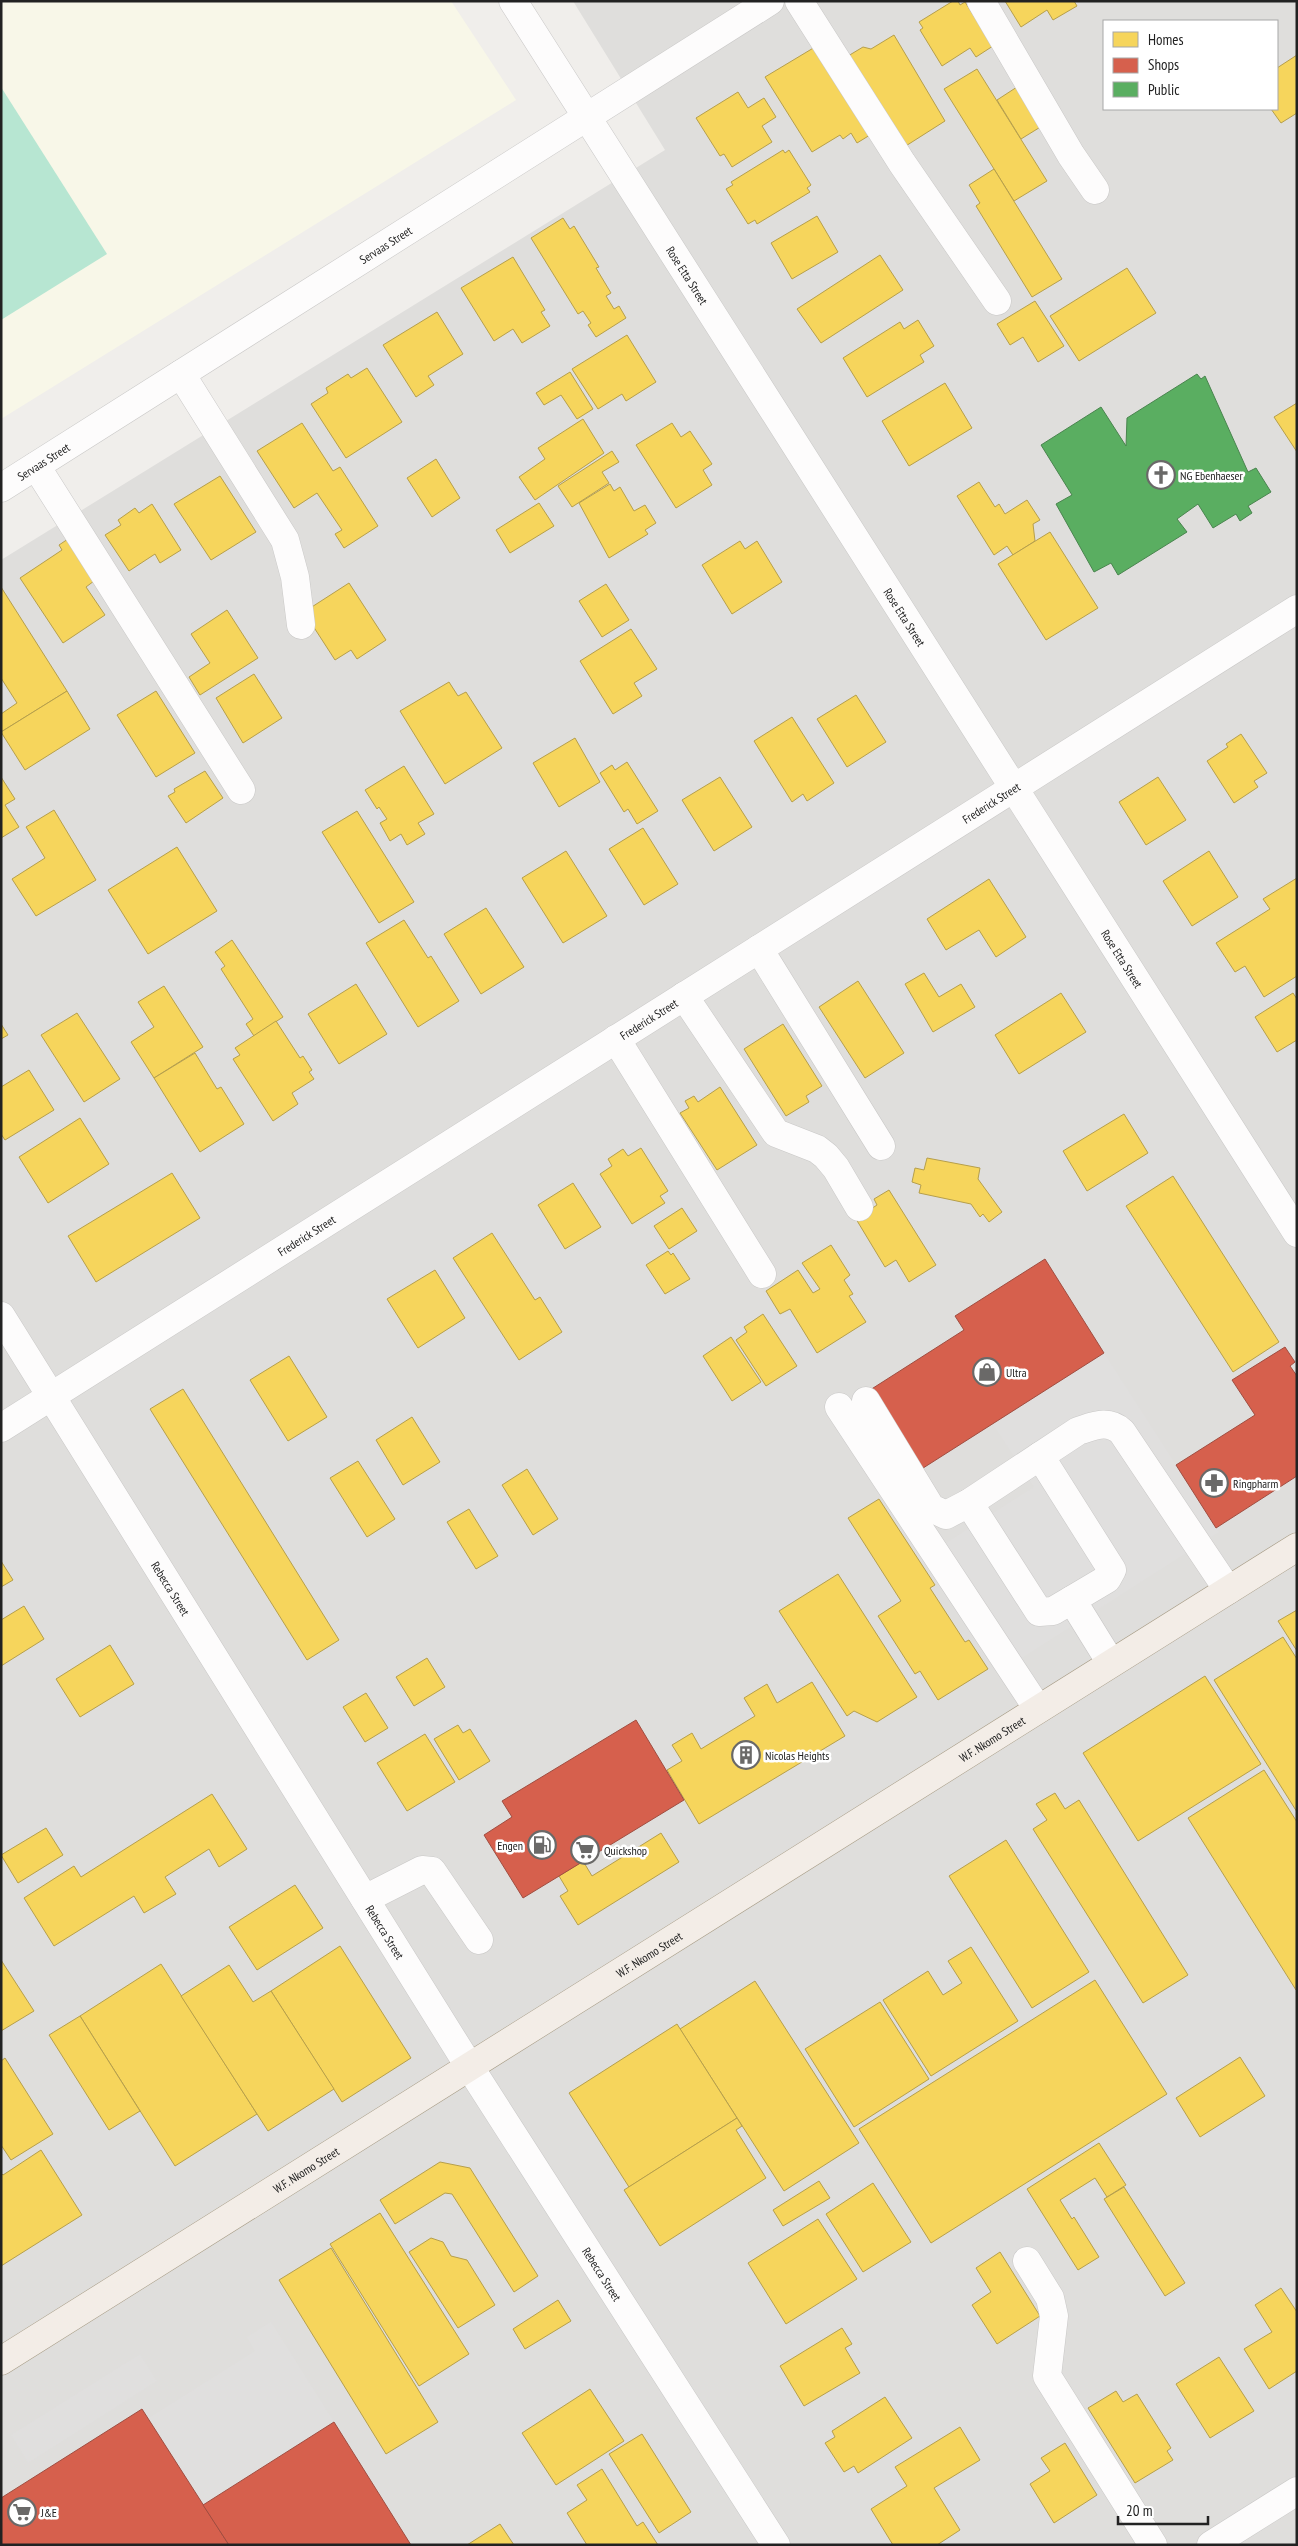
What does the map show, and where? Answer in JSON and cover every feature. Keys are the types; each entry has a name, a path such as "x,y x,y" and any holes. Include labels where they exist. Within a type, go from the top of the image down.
{"main road":[{"name":"W.F. Nkomo Street","path":"2,2358 1297,1547"}],"street":[{"name":"Rose Etta Street","path":"513,1 586,120 1014,787 1297,1233"},
{"name":"Servaas Street","path":"1,488 586,120 770,1"},
{"path":"799,1 902,163 997,301"},
{"path":"981,1 1071,155 1095,190"},
{"path":"181,374 285,540 295,576 300,625"},
{"path":"36,466 241,790"},
{"name":"Frederick Street","path":"1,1428 1297,609"},
{"path":"760,949 881,1146"},
{"path":"679,999 771,1153"},
{"path":"679,999 776,1133 817,1149 826,1156 836,1168 859,1207"},
{"path":"616,1039 762,1274"},
{"name":"Rebecca Street","path":"1,1316 469,2066 776,2545"},
{"path":"866,1401 932,1508 939,1514 946,1516 969,1503 1078,1431 1097,1424 1116,1426 1122,1432 1228,1590"},
{"path":"839,1408 1038,1709"},
{"path":"969,1503 1039,1612 1053,1611 1107,1579 1112,1570 1040,1456"},
{"path":"1072,1600 1111,1663"},
{"path":"365,1899 422,1870 432,1871 479,1940"},
{"path":"1027,2261 1050,2298 1054,2316 1047,2376 1153,2545"},
{"path":"1211,2545 1297,2491"}],"shaded area":[{"path":"1,1 451,1 516,100 1,419"},
{"path":"573,1 1297,1 1297,2545 1,2545 1,560 665,150"},
{"path":"1104,1353 1219,1532 1017,1661 943,1545 1034,1487 993,1424"},
{"path":"271,2322 334,2422 203,2505 149,2418 255,2351 247,2337"},
{"path":"140,2354 157,2381 28,2463 11,2435"}],"green space":[{"path":"1,87 107,254 1,320"}],"building: Homes":[{"path":"953,1 958,1 960,5 965,2 993,46 976,57 970,48 942,66 920,30 923,28 919,22"},
{"path":"1005,1 1074,1 1077,6 1053,20 1047,10 1021,27"},
{"path":"894,35 945,121 901,149 848,56 863,47 871,49"},
{"path":"815,47 870,135 857,143 851,133 843,139 840,135 812,152 765,77"},
{"path":"1297,55 1297,113 1281,123 1272,110 1278,110 1278,67"},
{"path":"977,69 1047,181 1014,201 944,89"},
{"path":"1017,87 1042,126 1021,139 997,100"},
{"path":"738,92 748,108 764,98 776,117 762,126 772,142 732,167 724,154 720,156 696,118"},
{"path":"783,150 785,153 789,150 811,185 807,188 810,192 757,224 755,220 748,224 726,189 733,185 731,182"},
{"path":"994,169 1062,279 1032,297 976,206 980,203 969,185"},
{"path":"817,216 838,252 792,279 771,243"},
{"path":"563,218 570,229 574,226 599,267 596,268 611,293 606,296 614,309 619,306 626,318 596,337 588,325 591,323 583,311 578,314 531,238"},
{"path":"880,255 903,290 821,343 797,309"},
{"path":"513,257 545,310 541,312 550,326 522,343 513,329 494,341 461,288"},
{"path":"1127,268 1156,313 1079,361 1050,316"},
{"path":"1035,301 1064,346 1038,362 1023,337 1010,345 997,324"},
{"path":"437,312 463,354 428,376 434,385 416,397 383,345"},
{"path":"918,320 934,346 920,355 924,362 867,397 843,358 900,322 904,329"},
{"path":"627,335 656,382 626,401 622,394 598,409 572,369"},
{"path":"367,368 402,422 346,458 311,404 328,393 326,388 348,374 351,378"},
{"path":"570,372 593,409 577,419 561,395 544,405 536,393"},
{"path":"945,383 972,428 909,466 882,421"},
{"path":"1297,403 1297,452 1274,417"},
{"path":"583,419 604,453 535,500 519,477 545,459 538,448"},
{"path":"302,423 333,471 340,467 378,526 344,548 335,534 342,530 317,493 294,508 257,451"},
{"path":"672,423 681,437 690,431 712,464 703,470 712,485 676,508 636,445"},
{"path":"612,451 619,462 602,472 609,483 572,507 558,486"},
{"path":"436,459 460,498 432,517 407,478"},
{"path":"220,476 256,532 211,560 174,504"},
{"path":"979,482 995,507 999,504 1005,514 1027,500 1040,520 1033,524 1035,541 1013,555 1007,546 994,555 957,496"},
{"path":"610,484 614,491 620,487 634,511 645,505 656,523 645,530 648,534 609,558 579,503"},
{"path":"539,503 554,526 510,553 496,530"},
{"path":"152,504 181,550 160,563 155,554 129,571 105,535 121,525 118,520 135,508 139,513"},
{"path":"1050,532 1098,608 1046,640 998,564"},
{"path":"71,537 98,578 86,587 105,615 63,643 20,578 62,550 59,545"},
{"path":"740,541 745,549 757,541 782,582 732,614 702,565"},
{"path":"349,583 386,640 357,659 351,650 335,660 304,612"},
{"path":"606,584 629,620 602,637 579,601"},
{"path":"1,587 67,691 1,732 1,714 17,703 1,678"},
{"path":"227,610 258,658 200,695 189,677 210,663 191,634"},
{"path":"631,629 657,669 634,683 642,696 613,714 580,661"},
{"path":"254,674 282,718 243,743 216,698"},
{"path":"449,682 458,696 466,692 502,748 445,784 400,711"},
{"path":"67,691 90,729 25,770 1,732"},
{"path":"156,691 195,753 156,777 117,715"},
{"path":"856,695 886,742 847,767 817,719"},
{"path":"792,717 834,783 807,801 803,794 792,802 754,741"},
{"path":"1241,734 1267,773 1254,781 1258,787 1234,803 1207,761 1228,747 1226,744"},
{"path":"575,738 600,782 559,807 533,763"},
{"path":"627,762 658,811 637,824 628,809 624,812 600,773 612,765 615,770"},
{"path":"404,766 434,814 418,823 425,834 407,845 401,834 390,841 380,823 387,819 379,807 377,809 365,790"},
{"path":"205,771 223,798 186,823 168,796 175,792 174,789"},
{"path":"1,777 15,799 5,805 19,827 1,838"},
{"path":"720,777 752,827 714,851 682,800"},
{"path":"1158,777 1186,820 1146,845 1119,802"},
{"path":"54,810 96,880 36,916 12,879 45,858 26,827"},
{"path":"357,811 414,902 379,923 322,832"},
{"path":"643,828 678,884 644,905 609,849"},
{"path":"177,847 217,911 148,954 108,890"},
{"path":"566,851 607,916 563,943 522,878"},
{"path":"1209,851 1238,897 1192,926 1163,881"},
{"path":"1297,878 1297,976 1264,997 1245,966 1235,972 1216,943 1270,909 1263,899"},
{"path":"989,879 1026,937 996,957 979,930 946,950 927,919"},
{"path":"486,908 524,967 481,994 444,934"},
{"path":"404,920 428,958 431,956 459,1001 418,1027 366,943"},
{"path":"232,940 283,1017 254,1036 246,1024 253,1019 221,969 225,966 215,952"},
{"path":"924,973 939,997 961,984 975,1007 933,1032 905,984"},
{"path":"858,981 904,1053 865,1078 819,1007"},
{"path":"356,984 387,1034 339,1064 308,1014"},
{"path":"164,986 203,1047 154,1078 131,1042 154,1027 138,1002"},
{"path":"1061,993 1086,1032 1019,1074 995,1035"},
{"path":"1293,993 1297,999 1297,1040 1277,1052 1255,1017"},
{"path":"77,1013 120,1079 84,1102 41,1035"},
{"path":"276,1021 300,1058 303,1056 312,1070 309,1072 314,1079 292,1093 298,1104 273,1121 233,1059 240,1055 235,1048"},
{"path":"1,1024 8,1035 1,1039"},
{"path":"783,1024 822,1086 806,1096 809,1102 786,1116 744,1049"},
{"path":"195,1053 217,1089 221,1087 244,1124 200,1152 154,1078"},
{"path":"29,1070 54,1110 5,1140 1,1134 1,1087"},
{"path":"720,1087 757,1145 717,1170 680,1113 689,1108 685,1101 694,1096 698,1102"},
{"path":"1124,1114 1148,1153 1087,1191 1063,1151"},
{"path":"80,1118 109,1164 48,1203 19,1157"},
{"path":"641,1148 668,1191 660,1196 665,1203 632,1224 600,1174 612,1166 608,1159 623,1149 628,1156"},
{"path":"927,1158 980,1168 978,1179 1002,1212 989,1222 983,1214 980,1217 971,1204 919,1193 921,1185 912,1182 915,1168 924,1170"},
{"path":"172,1173 200,1218 96,1282 68,1236"},
{"path":"1173,1176 1279,1342 1233,1372 1126,1206"},
{"path":"573,1183 601,1227 565,1249 538,1205"},
{"path":"889,1190 936,1265 909,1282 896,1260 885,1267 856,1219 877,1205 874,1199"},
{"path":"682,1208 697,1231 669,1249 654,1226"},
{"path":"492,1233 535,1300 540,1297 562,1332 519,1360 453,1258"},
{"path":"831,1245 850,1275 844,1280 853,1294 849,1296 866,1322 817,1353 790,1309 780,1314 766,1291 798,1270 813,1293 820,1289 802,1263"},
{"path":"668,1251 671,1255 673,1253 690,1279 665,1294 646,1265"},
{"path":"435,1270 465,1318 418,1348 387,1299"},
{"path":"763,1314 797,1366 766,1386 736,1340 747,1332 744,1327"},
{"path":"731,1337 761,1382 732,1401 703,1356"},
{"path":"289,1356 327,1417 288,1441 250,1380"},
{"path":"183,1389 339,1640 307,1660 150,1409"},
{"path":"412,1417 440,1462 403,1485 376,1440"},
{"path":"358,1461 395,1519 367,1537 330,1478"},
{"path":"527,1469 558,1519 533,1535 502,1485"},
{"path":"879,1499 935,1585 930,1588 965,1642 969,1640 988,1669 938,1700 920,1671 915,1674 878,1616 901,1601 848,1518"},
{"path":"469,1509 498,1556 476,1569 447,1522"},
{"path":"1,1561 13,1580 1,1587"},
{"path":"838,1574 917,1697 877,1722 854,1711 847,1716 779,1611"},
{"path":"24,1606 44,1639 1,1666 1,1620"},
{"path":"1297,1610 1297,1651 1278,1621"},
{"path":"1283,1637 1297,1659 1297,1812 1214,1680"},
{"path":"110,1645 134,1684 80,1717 56,1679"},
{"path":"427,1658 445,1687 414,1706 396,1677"},
{"path":"1205,1676 1261,1764 1138,1841 1083,1753"},
{"name":"Nicolas Heights","path":"812,1682 845,1736 699,1824 667,1770 682,1761 672,1745 692,1733 701,1749 755,1716 744,1698 767,1684 777,1703"},
{"path":"366,1693 388,1728 365,1742 343,1707"},
{"path":"458,1725 463,1733 470,1729 490,1761 459,1780 434,1739"},
{"path":"425,1734 455,1782 407,1811 377,1763"},
{"path":"1264,1770 1297,1822 1296,1990 1188,1818"},
{"path":"1055,1793 1065,1809 1079,1800 1188,1975 1143,2003 1033,1829 1047,1820 1036,1804"},
{"path":"212,1794 247,1849 219,1867 209,1849 165,1877 176,1894 144,1913 134,1896 54,1946 24,1898 74,1866 81,1877"},
{"path":"46,1828 63,1855 18,1883 1,1855"},
{"path":"661,1833 679,1862 578,1925 560,1896 568,1891 559,1876 583,1861 592,1876"},
{"path":"1006,1840 1089,1972 1032,2008 949,1876"},
{"path":"295,1885 323,1928 257,1970 229,1927"},
{"path":"340,1946 411,2058 342,2102 271,1991"},
{"path":"971,1947 1018,2021 931,2076 883,2000 928,1971 943,1995 962,1983 948,1961"},
{"path":"1,1960 34,2011 1,2031"},
{"path":"161,1964 257,2114 175,2166 80,2016"},
{"path":"229,1965 253,2002 271,1991 334,2089 268,2131 181,1996"},
{"path":"1095,1980 1167,2094 931,2243 859,2129"},
{"path":"755,1981 859,2143 784,2191 680,2029"},
{"path":"880,2002 929,2079 854,2127 805,2049"},
{"path":"80,2016 140,2111 109,2130 49,2035"},
{"path":"677,2024 737,2118 629,2187 569,2093"},
{"path":"1240,2057 1265,2096 1200,2137 1176,2098"},
{"path":"5,2058 53,2134 11,2160 1,2145 1,2061"},
{"path":"737,2118 742,2126 736,2130 766,2178 660,2246 624,2190"},
{"path":"1099,2143 1126,2185 1107,2197 1095,2178 1060,2200 1072,2219 1074,2217 1099,2257 1078,2270 1027,2189"},
{"path":"41,2150 82,2215 1,2266 1,2173 3,2175"},
{"path":"440,2162 470,2168 538,2276 514,2292 452,2194 445,2193 395,2224 380,2200"},
{"path":"819,2181 830,2198 783,2226 773,2210"},
{"path":"873,2183 911,2242 863,2272 826,2214"},
{"path":"1124,2187 1185,2283 1165,2296 1104,2199"},
{"path":"380,2213 469,2354 419,2386 330,2244"},
{"path":"818,2219 857,2279 786,2324 748,2263"},
{"path":"431,2238 443,2242 451,2256 467,2260 495,2305 458,2328 409,2252"},
{"path":"331,2248 438,2422 386,2454 279,2280"},
{"path":"1000,2252 1040,2316 997,2344 972,2305 991,2292 976,2268"},
{"path":"1281,2288 1297,2312 1297,2371 1269,2389 1244,2349 1272,2332 1255,2305"},
{"path":"558,2300 571,2321 525,2349 513,2329"},
{"path":"842,2328 852,2344 845,2348 860,2373 804,2406 780,2366"},
{"path":"1219,2357 1254,2411 1210,2438 1176,2384"},
{"path":"590,2389 624,2441 556,2485 522,2433"},
{"path":"1116,2391 1123,2402 1137,2394 1171,2448 1167,2451 1173,2460 1135,2483 1088,2408"},
{"path":"885,2397 912,2438 858,2473 854,2466 844,2472 825,2443 835,2437 832,2431"},
{"path":"960,2427 980,2460 934,2488 960,2530 937,2545 893,2545 871,2509 907,2486 895,2467"},
{"path":"642,2434 691,2512 659,2533 609,2454"},
{"path":"1065,2443 1097,2495 1054,2523 1030,2484 1050,2471 1041,2458"},
{"path":"602,2469 637,2526 643,2522 658,2545 587,2545 567,2513 587,2500 577,2485"},
{"path":"500,2524 514,2545 467,2545"}],"building: Shops":[{"name":"Ultra","path":"1045,1259 1104,1353 920,1470 870,1390 964,1330 955,1316"},
{"path":"1285,1347 1295,1362 1290,1366 1297,1376 1297,1476 1216,1528 1176,1465 1255,1415 1232,1380"},
{"path":"636,1720 684,1800 523,1898 484,1835 512,1817 502,1801"},
{"path":"142,2409 229,2545 1,2545 1,2498"},
{"path":"334,2422 411,2545 229,2545 203,2505"}],"building: Public":[{"name":"NG Ebenhaeser","path":"1197,374 1201,379 1205,376 1248,472 1256,468 1271,492 1248,506 1252,513 1240,521 1236,514 1213,528 1198,504 1177,519 1187,532 1118,575 1111,563 1094,572 1056,504 1072,495 1041,445 1101,407 1126,446 1127,418"}],"place":[{"name":"NG Ebenhaeser","path":"1161,475"},
{"name":"Ultra","path":"987,1372"},
{"name":"Ringpharm","path":"1214,1483"},
{"name":"Nicolas Heights","path":"746,1755"},
{"name":"Engen","path":"542,1845"},
{"name":"Quickshop","path":"585,1850"},
{"name":"J&E","path":"22,2512"}]}
